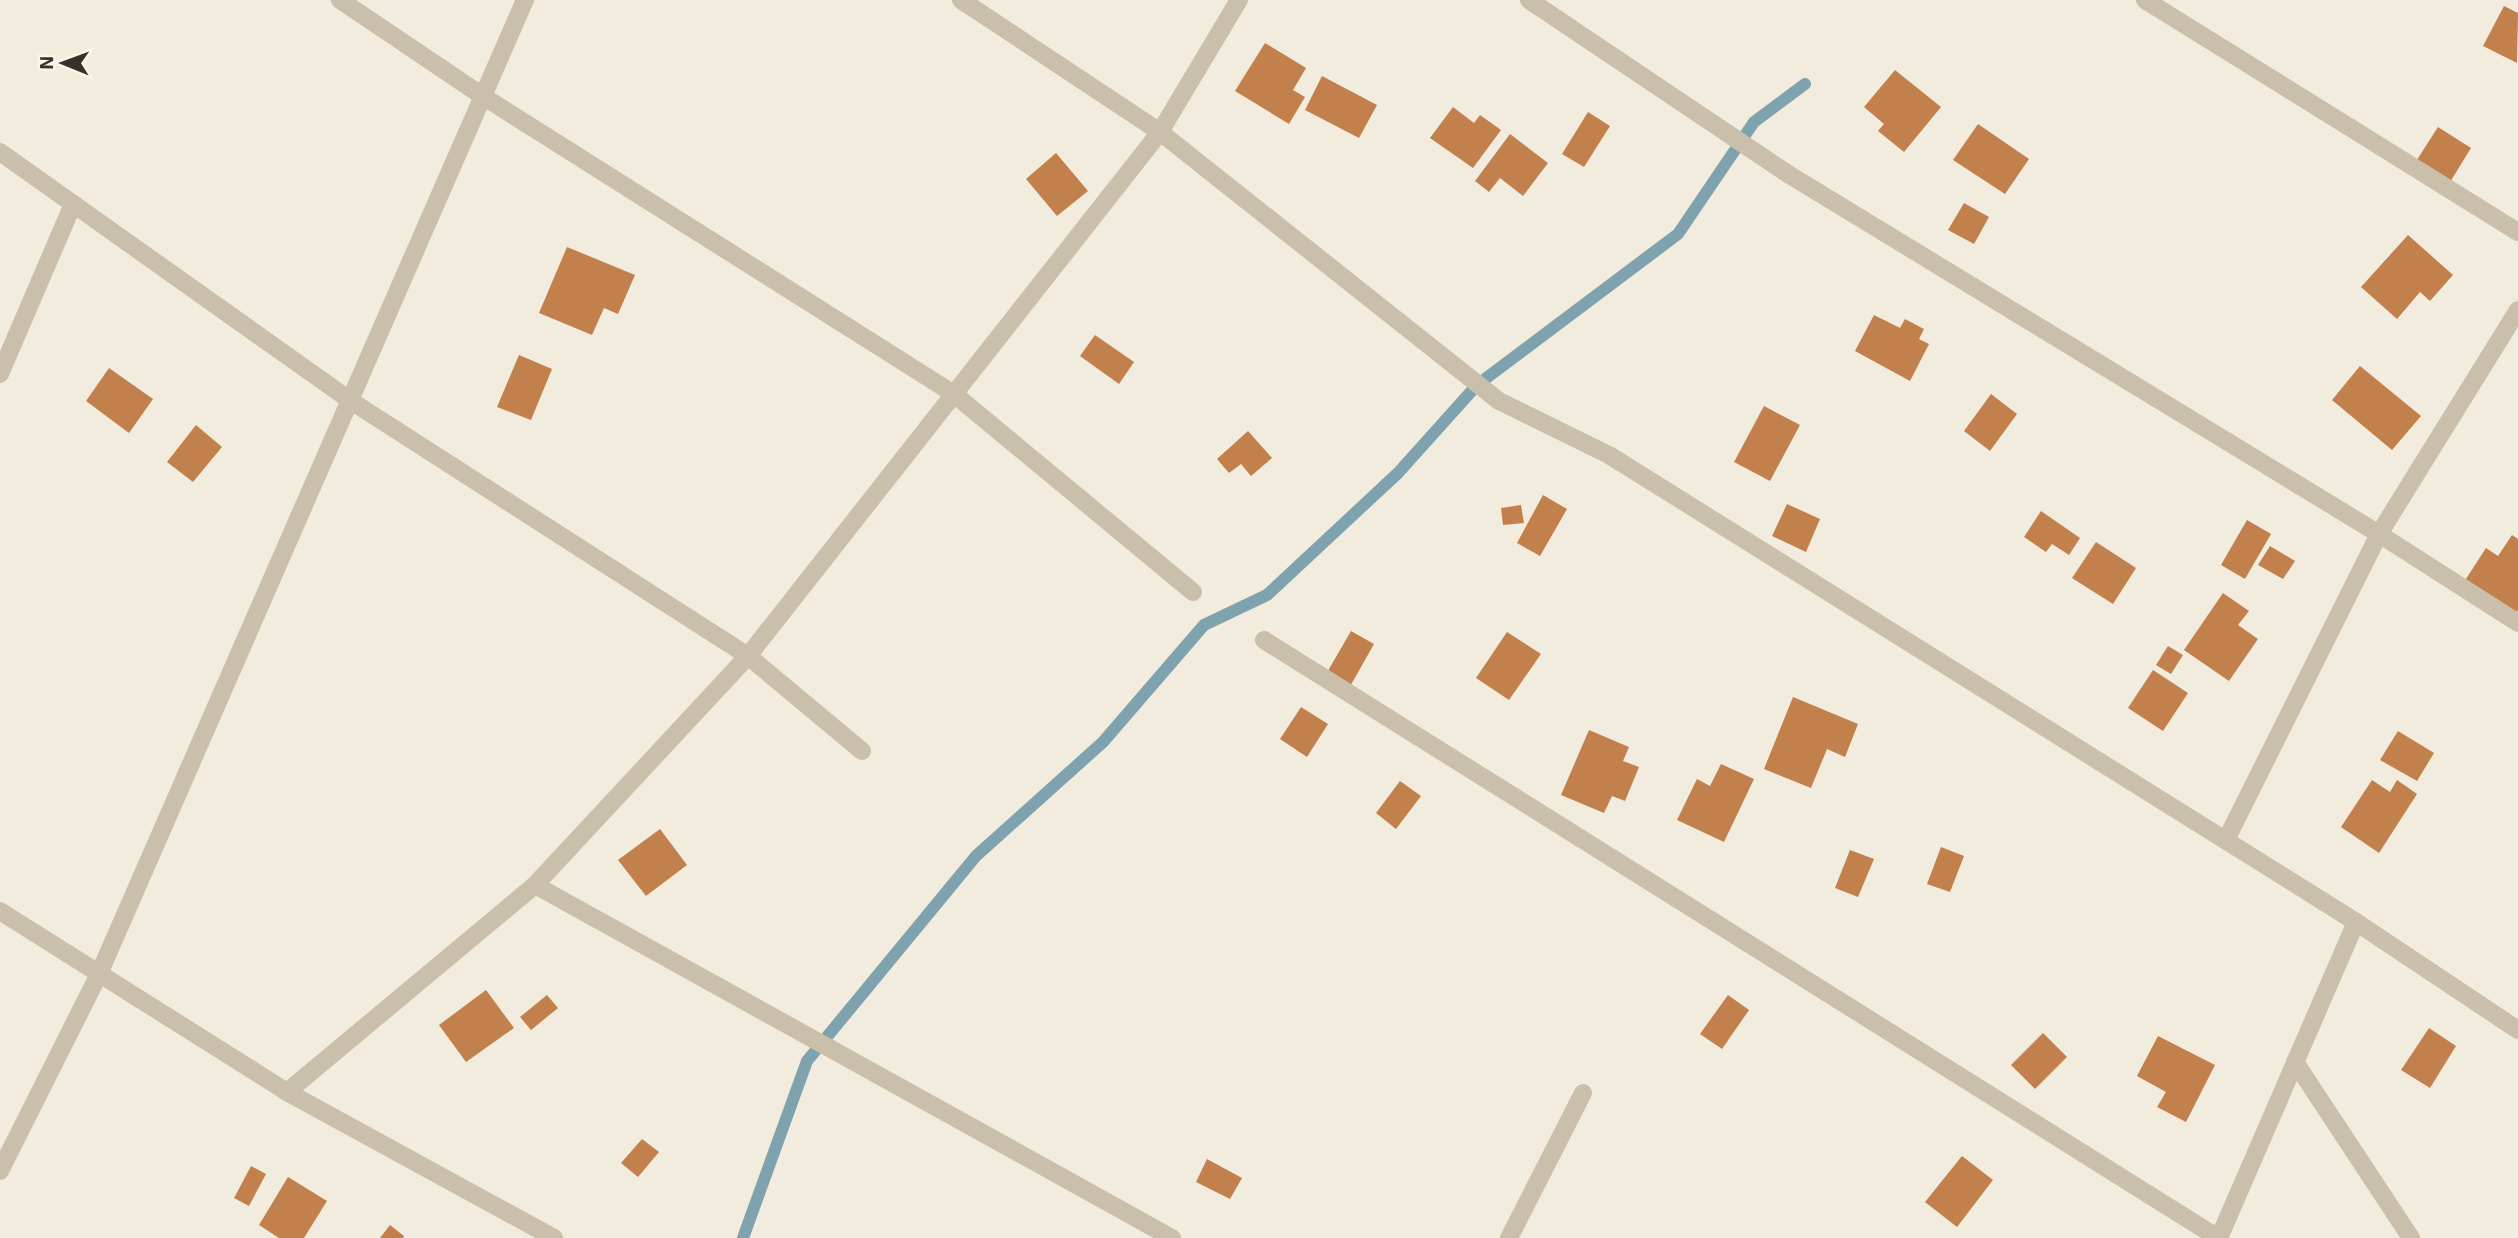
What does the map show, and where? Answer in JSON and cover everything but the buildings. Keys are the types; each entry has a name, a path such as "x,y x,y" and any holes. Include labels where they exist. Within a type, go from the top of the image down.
{"street":[{"path":"340,0 484,97 954,394 1193,592"},
{"path":"0,1171 99,974 525,0"},
{"path":"961,0 1160,132 1499,401 1609,455 2356,922 2518,1030"},
{"path":"287,1092 535,885 748,656 1160,132 1239,0"},
{"path":"1529,0 1788,174 2379,534 2518,624"},
{"path":"2145,0 2518,232"},
{"path":"0,152 351,401 748,656 862,751"},
{"path":"0,374 73,204"},
{"path":"2226,840 2379,534 2518,310"},
{"path":"1264,640 2219,1238 2356,922"},
{"path":"535,885 1172,1238"},
{"path":"0,911 287,1092 554,1238"},
{"path":"2295,1062 2411,1238"},
{"path":"1509,1238 1583,1093"}],"waterway":[{"path":"743,1238 807,1061 976,856 1103,742 1204,625 1267,595 1398,473 1477,385 1678,234 1754,122 1805,84"}]}
